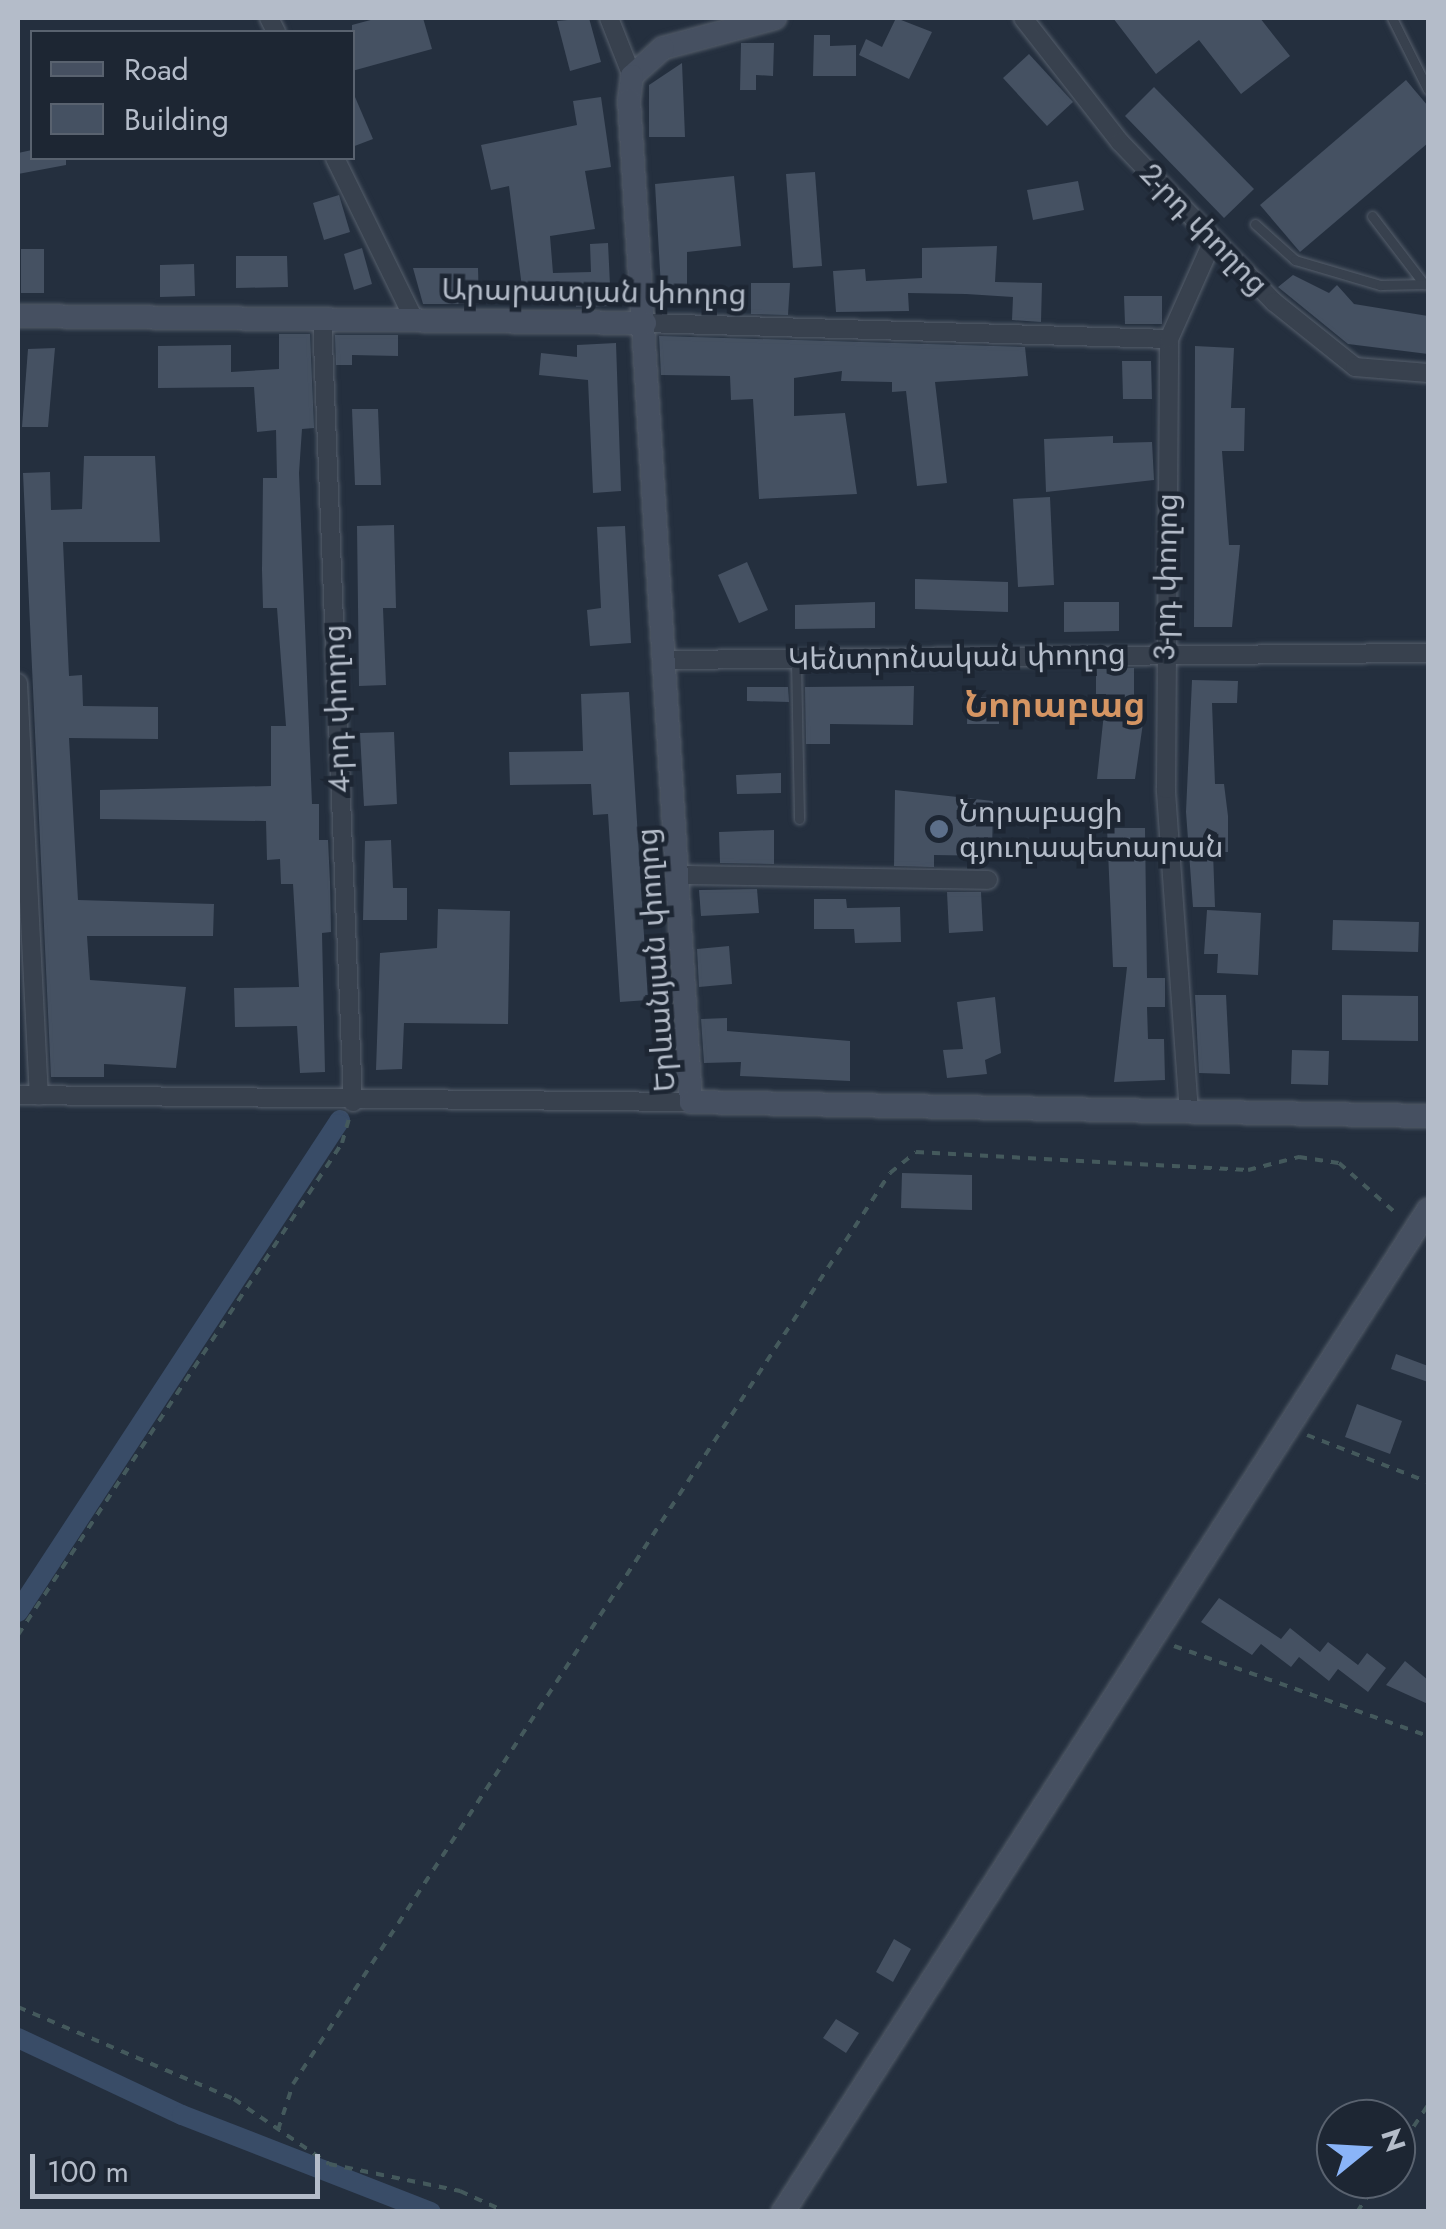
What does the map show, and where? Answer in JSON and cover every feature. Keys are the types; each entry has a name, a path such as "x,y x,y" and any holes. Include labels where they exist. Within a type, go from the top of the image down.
{"main road":[{"path":"632,76 662,48 775,18"},
{"name":"Երևանյան փողոց","path":"632,76 691,1102 1428,1116"},
{"name":"Արարատյան փողոց","path":"18,316 645,323"},
{"path":"782,2212 1155,1640 1424,1217"}],"street":[{"path":"609,18 632,76"},
{"name":"2-րդ փողոց","path":"1023,18 1120,142 1214,240 1355,367 1428,373"},
{"path":"336,160 414,319"},
{"path":"1169,339 1214,240"},
{"name":"4-րդ փողոց","path":"322,317 353,1102"},
{"name":"Արարատյան փողոց","path":"645,323 1169,339"},
{"name":"3-րդ փողոց","path":"1169,339 1166,789 1189,1113"},
{"name":"Կենտրոնական փողոց","path":"665,660 1165,653 1428,654"},
{"path":"18,683 39,1096"},
{"path":"680,875 988,880"},
{"path":"18,1095 353,1102 691,1102"}],"lane":[{"path":"1392,18 1428,90"},
{"path":"1372,216 1426,284"},
{"path":"1255,224 1295,260 1380,285 1426,284"},
{"path":"796,661 799,819"}],"path":[{"path":"18,1635 342,1143 353,1102"},
{"path":"278,2130 293,2084 415,1895 890,1173 916,1152 1248,1170 1299,1156 1338,1164 1394,1213 1424,1217"},
{"path":"1289,1428 1428,1482"},
{"path":"1155,1640 1428,1736"},
{"path":"18,2006 234,2098 329,2164 460,2191 506,2212"}],"building":[{"path":"378,18 423,18 432,49 355,70 352,25"},
{"path":"589,18 601,62 570,71 557,21"},
{"path":"896,18 932,32 909,79 859,55 866,39 882,47"},
{"path":"1113,18 1260,18 1290,56 1241,94 1199,40 1156,74"},
{"path":"814,35 830,35 830,46 856,45 856,76 813,76"},
{"path":"741,43 774,43 773,76 756,75 756,90 740,90"},
{"path":"1029,54 1073,102 1047,126 1003,78"},
{"path":"682,63 685,137 649,137 649,85"},
{"path":"1406,80 1428,106 1428,143 1300,252 1260,205"},
{"path":"1154,87 1254,189 1224,218 1125,116"},
{"path":"355,97 373,139 355,146"},
{"path":"601,97 611,167 585,171 595,229 550,236 553,273 591,272 590,244 608,243 611,306 576,307 575,292 523,295 509,186 491,190 481,145 577,125 573,101"},
{"path":"30,150 30,160 66,160 66,165 18,174 18,153"},
{"path":"815,172 822,266 793,268 786,174"},
{"path":"734,176 741,246 687,252 687,305 662,305 655,184"},
{"path":"1078,181 1084,210 1033,220 1027,190"},
{"path":"339,195 350,232 324,240 313,203"},
{"path":"997,246 995,282 1042,283 1041,322 1012,320 1013,297 966,294 908,293 909,311 836,312 833,271 865,269 866,281 922,278 922,248"},
{"path":"362,248 372,284 354,290 344,254"},
{"path":"21,249 44,249 44,293 21,293"},
{"path":"236,256 287,256 288,287 236,288"},
{"path":"194,264 195,296 160,297 160,265"},
{"path":"413,268 478,268 479,304 423,304"},
{"path":"1293,275 1329,293 1337,285 1354,304 1428,316 1428,354 1348,344 1278,287"},
{"path":"751,283 790,283 788,315 751,314"},
{"path":"1124,296 1162,296 1162,324 1125,324"},
{"path":"279,334 310,334 314,428 302,429 299,473 312,804 319,804 319,840 328,840 330,882 331,932 322,933 325,1072 300,1073 297,1026 235,1027 234,988 299,987 293,884 281,884 280,859 267,860 266,821 100,819 100,790 271,786 271,726 286,726 277,608 263,608 263,478 277,478 276,430 257,432 254,387 158,388 158,346 231,345 231,372 279,369"},
{"path":"335,335 398,335 398,356 352,355 352,365 336,365"},
{"path":"659,336 1025,347 1028,376 935,382 947,483 917,486 906,391 892,392 892,382 841,381 842,371 794,378 794,416 845,413 857,494 759,499 753,399 731,400 730,376 661,375"},
{"path":"616,343 621,491 593,493 588,380 539,375 541,353 577,357 577,345"},
{"path":"1195,346 1234,348 1231,408 1245,408 1244,451 1222,451 1229,545 1240,545 1232,627 1194,627"},
{"path":"55,348 48,427 22,427 28,349"},
{"path":"1122,361 1151,361 1152,399 1123,399"},
{"path":"352,409 378,409 381,485 355,485"},
{"path":"1113,436 1113,443 1152,442 1154,480 1046,492 1044,439"},
{"path":"84,456 155,456 160,542 63,542 69,676 82,675 83,706 158,707 158,739 69,738 78,900 214,904 213,936 87,936 90,980 186,987 176,1068 104,1064 104,1077 51,1077 23,473 50,472 51,510 82,509"},
{"path":"1050,497 1054,585 1018,587 1013,499"},
{"path":"394,525 396,608 383,608 386,685 359,686 357,526"},
{"path":"625,526 631,643 590,646 587,610 601,608 597,527"},
{"path":"747,562 768,610 739,623 718,575"},
{"path":"915,579 1008,582 1008,612 915,609"},
{"path":"875,602 875,628 795,629 795,605"},
{"path":"1064,602 1119,602 1119,631 1064,632"},
{"path":"1134,668 1134,716 1144,716 1135,779 1097,779 1106,694 1096,694 1096,669"},
{"path":"1192,680 1238,681 1237,703 1212,703 1215,784 1224,784 1228,816 1228,852 1213,852 1215,907 1193,907 1186,812"},
{"path":"914,686 913,725 830,724 830,744 806,744 805,687"},
{"path":"747,687 788,687 789,702 747,701"},
{"path":"629,692 648,1000 620,1002 608,814 593,815 591,784 510,785 509,752 583,751 581,694"},
{"path":"968,697 999,697 999,724 967,724"},
{"path":"394,732 397,804 364,806 360,733"},
{"path":"781,773 781,793 737,794 736,775"},
{"path":"895,790 993,801 992,856 934,855 934,867 894,866"},
{"path":"1107,828 1145,828 1147,978 1165,978 1165,1007 1147,1007 1148,1039 1164,1039 1165,1080 1114,1082 1127,967 1113,967"},
{"path":"774,830 774,864 720,863 719,832"},
{"path":"391,840 393,888 407,888 407,920 363,920 365,841"},
{"path":"757,889 759,913 701,916 699,890"},
{"path":"947,892 981,892 983,931 949,933"},
{"path":"814,899 846,899 847,908 900,907 901,942 855,943 854,929 814,929"},
{"path":"438,909 510,911 508,1024 404,1023 402,1069 376,1070 380,953 437,948"},
{"path":"1207,910 1261,913 1258,975 1217,973 1218,954 1204,954"},
{"path":"1333,920 1419,922 1418,952 1332,950"},
{"path":"729,946 732,984 699,987 697,949"},
{"path":"1195,995 1226,995 1230,1074 1199,1073"},
{"path":"1342,995 1418,996 1418,1041 1342,1040"},
{"path":"995,997 1001,1053 985,1060 987,1074 947,1078 943,1050 963,1049 957,1002"},
{"path":"727,1018 727,1031 850,1041 850,1081 740,1076 741,1062 704,1063 701,1019"},
{"path":"1292,1050 1329,1051 1328,1085 1291,1084"},
{"path":"902,1173 972,1175 972,1210 901,1208"},
{"path":"1396,1354 1428,1366 1428,1382 1391,1369"},
{"path":"1357,1404 1402,1421 1390,1454 1345,1437"},
{"path":"1219,1598 1281,1639 1290,1628 1320,1652 1328,1642 1358,1665 1367,1653 1386,1668 1368,1692 1338,1669 1329,1681 1299,1657 1291,1667 1261,1644 1252,1655 1201,1622"},
{"path":"1405,1661 1428,1680 1428,1704 1386,1685"},
{"path":"894,1939 911,1949 893,1982 876,1972"},
{"path":"836,2019 859,2033 846,2053 823,2038"}],"waterway":[{"path":"18,1612 340,1120"},
{"path":"18,2038 182,2115 431,2212"}],"place":[{"name":"Նորաբացի գյուղապետարան","path":"939,829"}],"district":[{"name":"Նորաբաց","path":"1055,705"}]}
